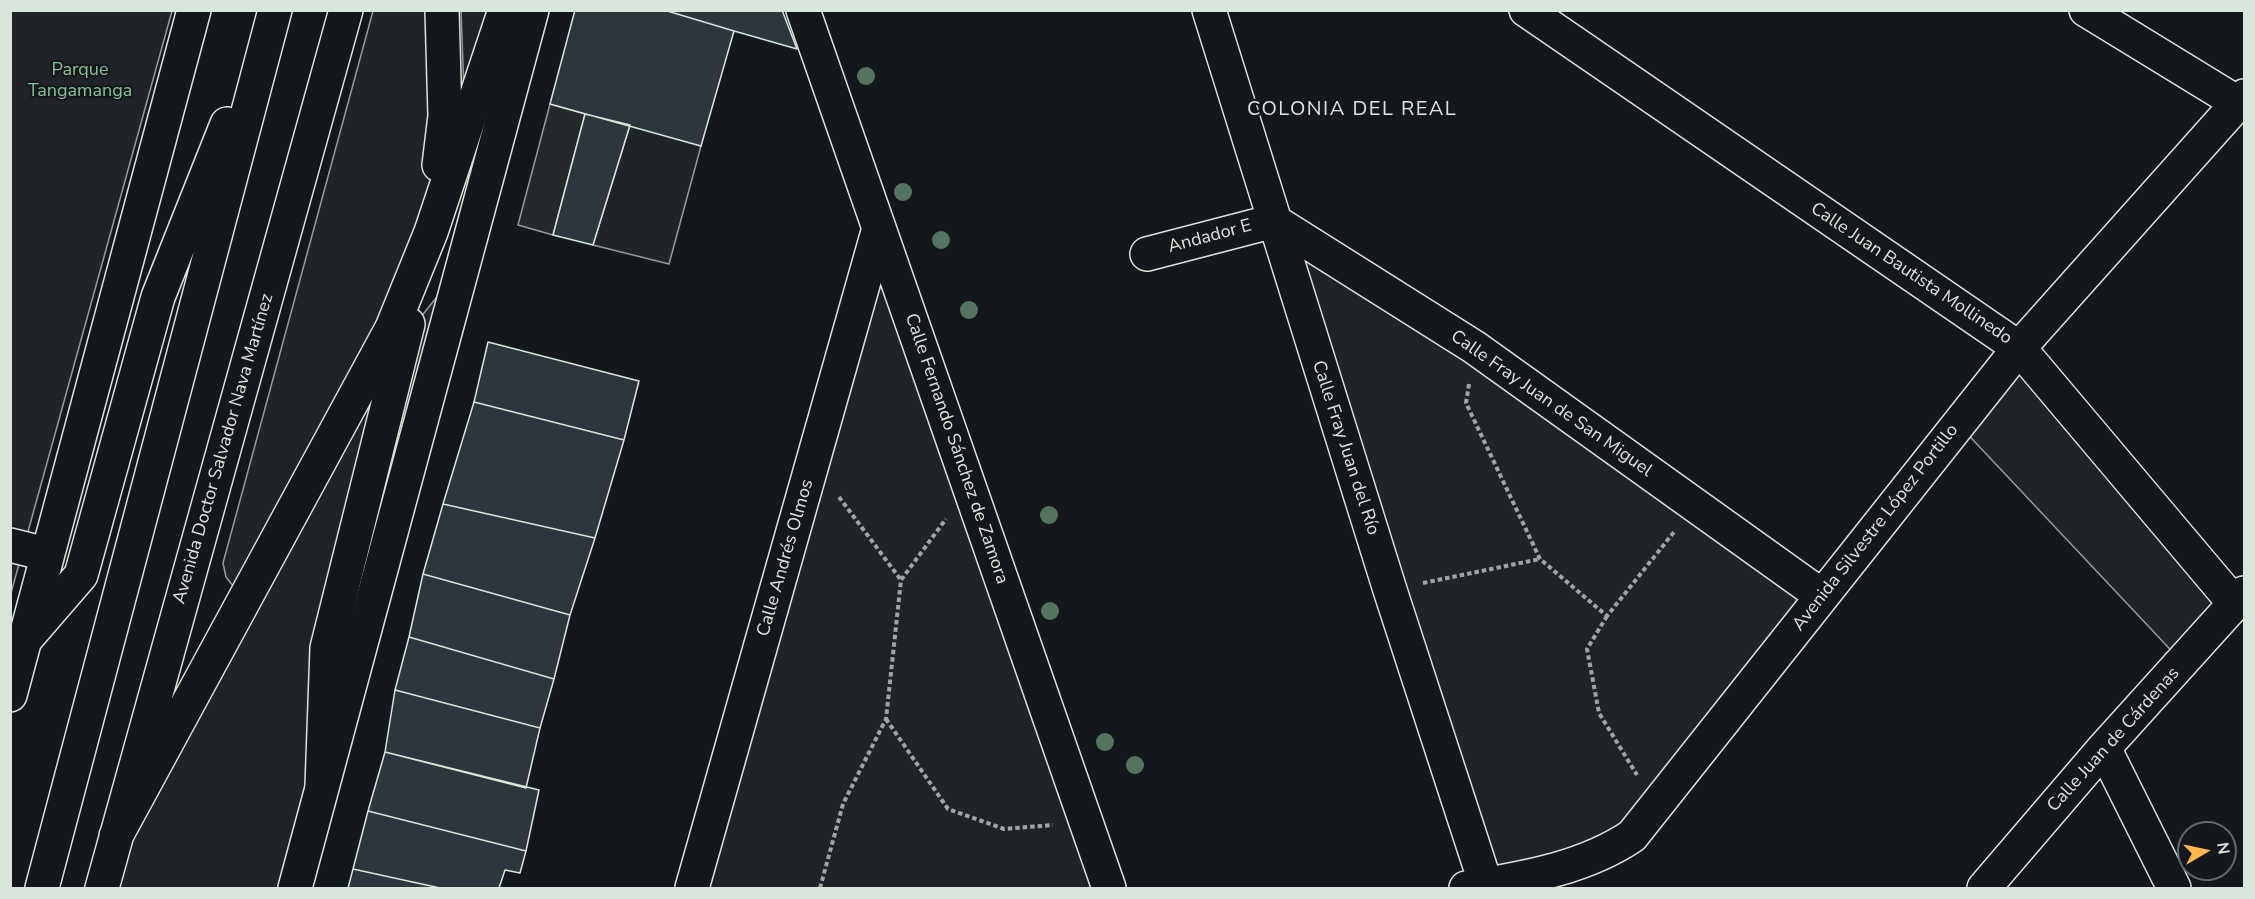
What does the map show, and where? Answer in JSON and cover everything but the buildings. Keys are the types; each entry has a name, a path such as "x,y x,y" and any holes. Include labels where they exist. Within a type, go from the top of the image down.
{"main road":[{"path":"10,695 46,554 194,10"},
{"path":"24,641 81,575 158,297 274,10"},
{"path":"42,888 274,10"},
{"name":"Avenida Doctor Salvador Nava Martínez","path":"102,888 346,10"},
{"path":"322,786 327,648 431,232 445,117 442,10"},
{"path":"116,836 392,328 431,232 505,10"},
{"path":"295,888 532,10"},
{"name":"Calle Fernando Sánchez de Zamora","path":"803,10 1110,888"},
{"name":"Calle Fray Juan del Río","path":"1209,10 1390,590 1476,887"},
{"name":"Calle Juan Bautista Mollinedo","path":"1526,10 2019,348 2240,598"},
{"path":"2086,10 2241,100"},
{"name":"Avenida Silvestre López Portillo","path":"1476,887 1581,863 1609,852 1632,836 2019,348 2241,100"},
{"name":"Andador E","path":"1147,254 1274,220"},
{"name":"Calle Fray Juan de San Miguel","path":"1274,220 1474,347 1822,596"},
{"name":"Calle Andrés Olmos","path":"692,888 879,228"},
{"path":"10,545 46,554"},
{"name":"Calle Juan de Cárdenas","path":"1984,888 2104,748 2240,598"},
{"path":"2104,748 2174,888"}],"path":[{"path":"1474,347 1466,404 1540,559 1607,616"},
{"path":"813,462 901,580"},
{"path":"820,888 843,804 886,719 901,580 969,487"},
{"path":"1657,807 1599,713 1587,649 1607,616 1695,506"},
{"path":"1390,590 1540,559"},
{"path":"886,719 948,809 1004,829 1087,823"}],"green space":[{"name":"Parque Tangamanga","path":"11,11 172,11 11,593"},
{"path":"373,11 442,11 445,116 391,354 461,267 295,888 110,888 237,591 226,577 223,563"},
{"path":"461,11 498,11 465,119"},
{"path":"630,125 701,146 669,264 593,245"},
{"path":"1274,221 1822,596 1632,836 1486,885"},
{"path":"879,228 1109,888 692,888"},
{"path":"2019,348 2235,604 2183,663 1958,424"}],"shaded area":[{"path":"550,104 585,114 553,235 518,225"}],"district":[{"name":"COLONIA DEL REAL","path":"1352,110"}]}
